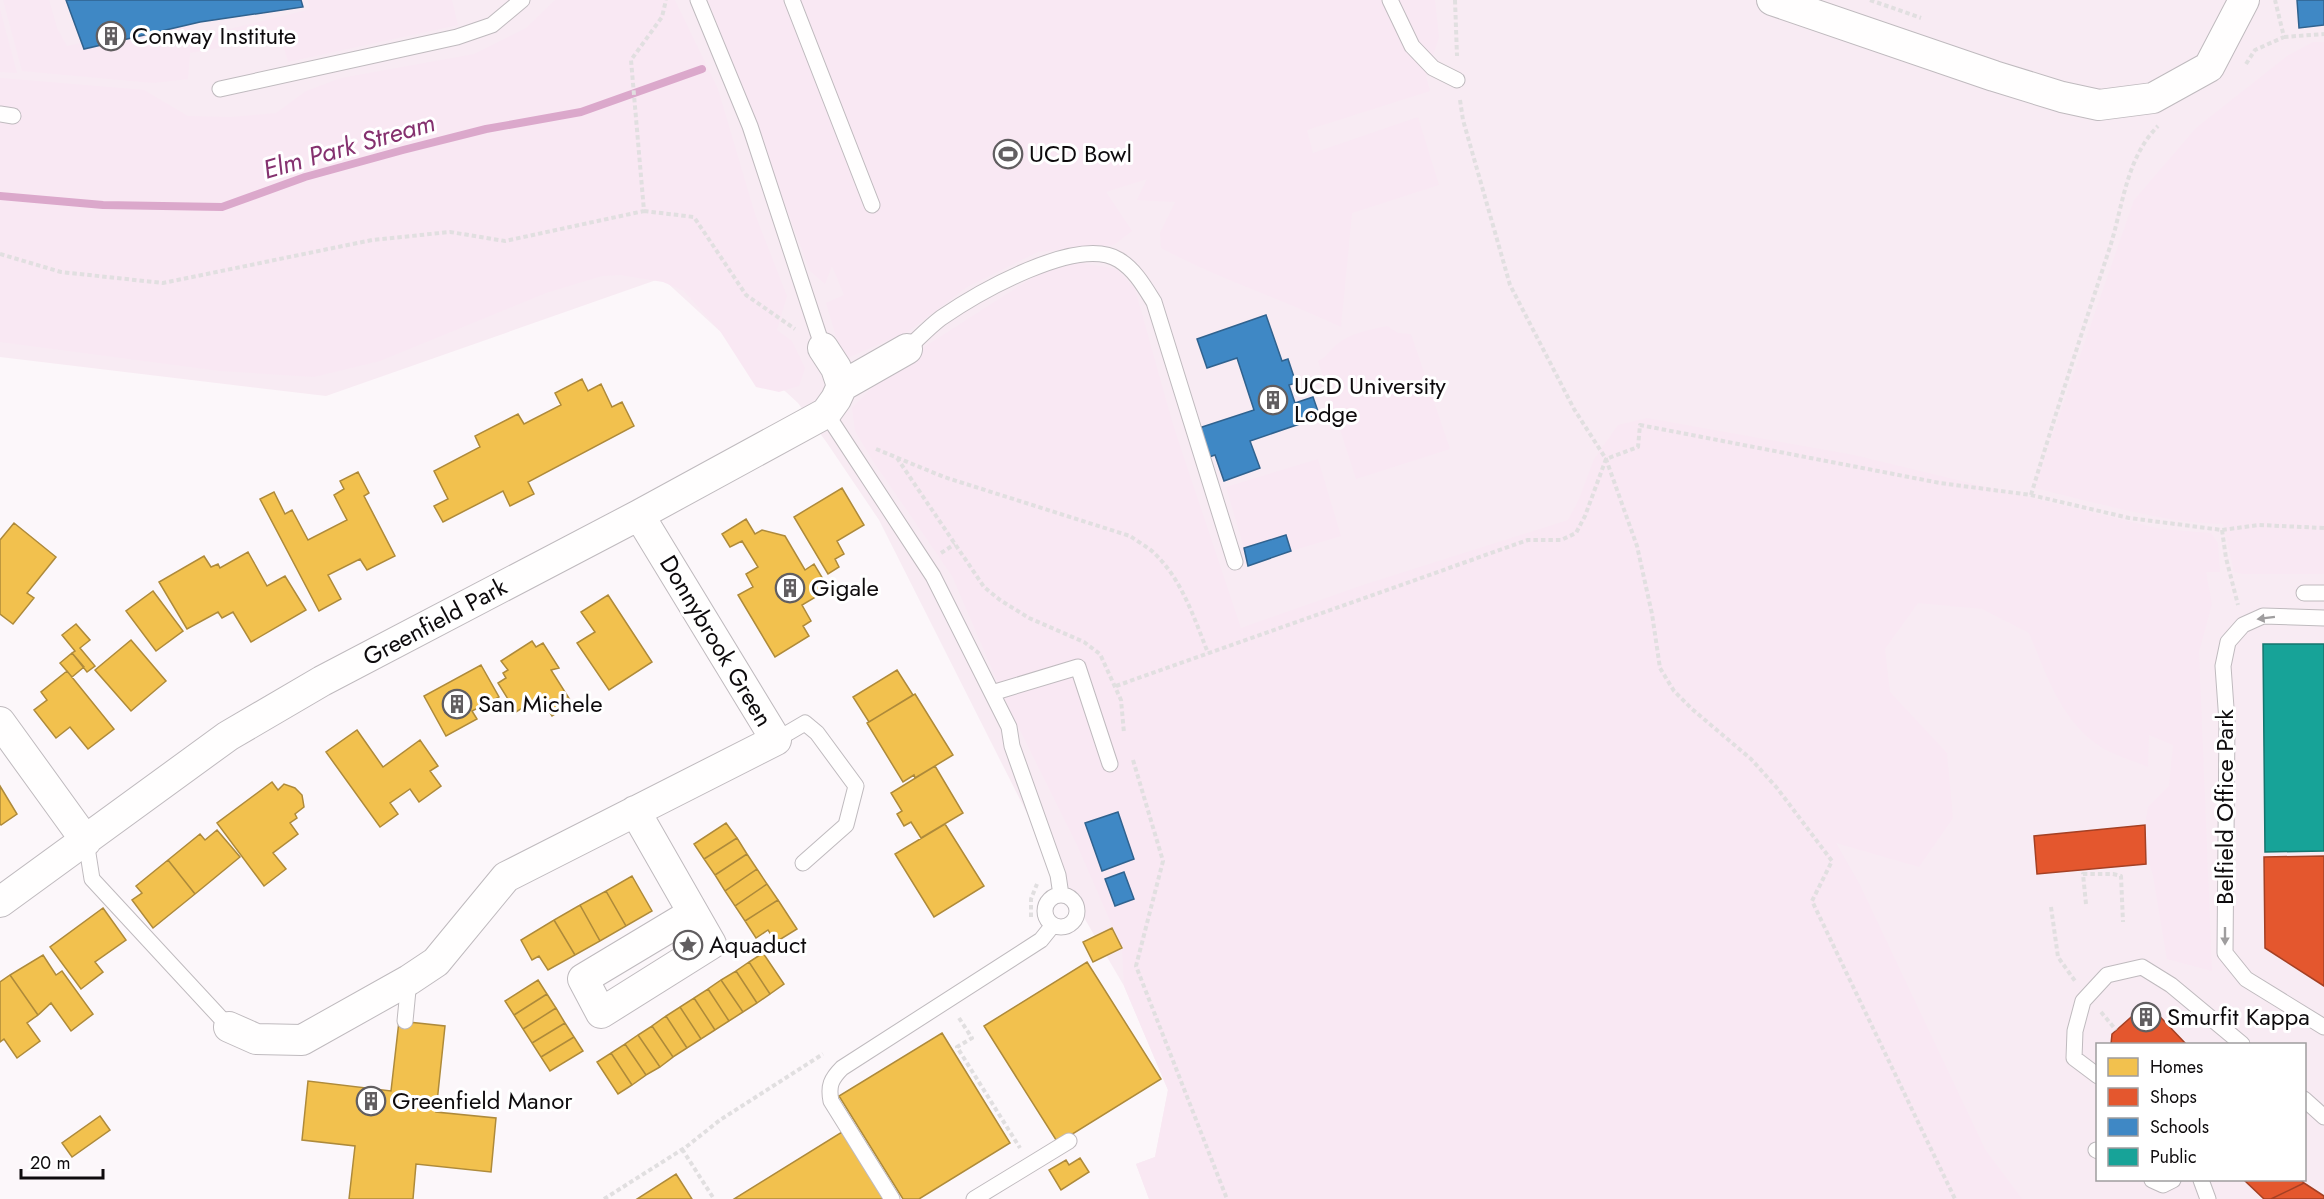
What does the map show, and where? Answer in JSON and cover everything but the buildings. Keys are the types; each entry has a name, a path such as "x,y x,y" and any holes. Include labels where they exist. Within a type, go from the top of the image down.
{"street":[{"path":"1772,0 1994,76 2062,97 2099,105 2153,98 2209,67 2244,0"},
{"path":"823,348 836,368 842,386"},
{"path":"826,413 842,386 907,349"},
{"name":"Greenfield Park","path":"0,902 228,736 349,667 639,515 826,413"},
{"name":"Donnybrook Green","path":"639,515 776,740"},
{"path":"0,722 86,841"},
{"path":"229,1027 256,1039 302,1040 409,980 436,962 506,877 776,740"},
{"path":"635,811 693,913"}],"lane":[{"path":"698,0 750,126 823,348"},
{"path":"792,0 872,205"},
{"path":"1390,0 1412,46 1433,68 1458,80"},
{"path":"220,89 457,37 492,25 513,3"},
{"path":"907,349 940,319 956,309 992,288 1057,258 1090,254 1117,259 1137,275 1154,302 1235,562"},
{"path":"826,413 933,576 992,693 1008,727 1012,746 1058,875 1061,895"},
{"path":"2304,593 2324,593"},
{"name":"Belfield Office Park","path":"2324,618 2263,616 2243,625 2228,642 2223,666 2227,722 2225,953 2246,979 2324,1028"},
{"path":"992,693 1078,668 1110,764"},
{"name":"Donnybrook Green","path":"776,740 805,723 817,733 856,786 846,825 803,863"},
{"path":"86,841 92,879 229,1027"},
{"path":"1061,895 1070,897 1078,912 1076,918 1069,925 1058,927 1053,925 1046,916 1046,906 1052,898 1061,895"},
{"path":"892,1199 831,1101 829,1089 833,1077 842,1068 1041,940 1053,925"},
{"path":"2096,1075 2074,1058 2074,1031 2083,1001 2107,975 2142,967 2170,985 2241,1043"},
{"path":"405,1022 409,980"},
{"path":"2306,1101 2324,1117"},
{"path":"974,1199 1068,1141"},
{"path":"2156,1181 2163,1185 2170,1181"},
{"path":"2202,1181 2208,1199"}],"path":[{"path":"644,211 631,60 662,17 666,0"},
{"path":"1455,0 1462,120 1510,285 1574,409 1606,459 1637,546 1652,614 1660,669 1674,690 1692,709 1751,759 1777,788 1832,861 1812,901 1955,1199"},
{"path":"1870,0 1931,22"},
{"path":"2275,0 2284,37"},
{"path":"2255,50 2284,37 2324,34"},
{"path":"2031,495 2113,238 2123,190 2146,139"},
{"path":"0,254 61,272 163,283 372,240 450,232 505,241 644,211 694,217 746,295 823,348"},
{"path":"1116,686 1528,540 1561,540 1576,533 1585,516 1606,459 1638,447 1640,425 1940,483 2031,495 2129,518 2222,530 2259,525 2324,528"},
{"path":"1127,742 1121,700 1100,654 1084,642 1029,618 984,587 897,458 944,477 1130,536 1153,552 1174,577 1208,654"},
{"path":"2222,530 2234,589"},
{"path":"1130,753 1163,861 1136,966 1227,1199"},
{"path":"2086,903 2083,874 2121,876 2123,922"},
{"path":"1031,921 1031,899 1039,880"},
{"path":"2051,907 2058,957 2116,1030"},
{"path":"956,1016 972,1038 957,1047 1030,1164"},
{"path":"604,1199 827,1051"},
{"path":"682,1149 714,1199"}],"shaded area":[{"path":"0,0 2324,0 2324,1199 1149,1199 1136,1164 1155,1157 1168,1090 1124,986 1052,863 879,520 798,403 662,278 326,396 0,357"},
{"path":"3,0 49,0 57,28 67,46 185,20 197,37 310,9 308,0 452,0 458,25 288,62 281,37 190,53 188,79 153,83 22,71"},
{"path":"555,0 675,0 718,89 755,214 787,296 777,330 792,341 805,368 799,386 779,392 756,387 720,331 684,291 663,282 620,275 602,276 546,293 380,361 314,377 220,371 0,342 0,78 144,90 188,116 232,117 276,113 306,91 341,78 474,54 526,28"},
{"name":"UCD Bowl","path":"708,0 1435,0 1439,37 1426,76 1430,91 1307,130 1313,153 1418,117 1439,185 1352,213 1341,327 1161,248 1160,233 1175,202 1137,200 1147,179 1106,192 1132,231 1114,245 1038,252 967,287 909,331 843,360 826,303 844,295 832,266 825,284 810,271"},
{"path":"0,9 17,73 0,72"},
{"path":"2313,42 2324,42 2324,574 2242,574 2234,572 2223,524 2152,516 2034,488 2134,200 2196,128 2287,56"},
{"path":"1075,262 1117,269 1135,289 1172,421 1241,628 1363,585 1568,520 1579,499 1594,459 1618,425 1647,418 1854,455 2161,529 2211,533 2218,543 2220,572 2206,572 2212,604 2199,652 2212,971 2167,959 2153,875 2142,843 2148,807 2169,786 2173,745 2149,735 2148,767 2104,749 2089,739 2067,713 2050,682 2029,633 1982,609 1918,603 1885,649 1890,692 1947,753 1953,818 1919,867 1836,843 1860,885 1986,1151 2022,1199 1149,1199 1136,1164 1155,1157 1168,1090 1124,986 1122,948 1077,845 1008,706 952,576 855,431 852,408 893,367 1038,274"},
{"path":"1387,326 1398,333 1411,334 1450,449 1356,479 1318,361 1347,338 1360,332"},
{"path":"1318,459 1341,536 1291,551 1286,535 1244,548 1226,487"}],"waterway":[{"name":"Elm Park Stream","path":"0,196 103,205 222,207 305,177 403,150 486,129 581,112 702,69"}],"place":[{"name":"Conway Institute","path":"111,36"},
{"name":"UCD Bowl","path":"1008,154"},
{"name":"UCD University Lodge","path":"1273,400"},
{"name":"Gigale","path":"790,588"},
{"name":"San Michele","path":"457,704"},
{"name":"Aquaduct","path":"688,945"},
{"name":"Smurfit Kappa","path":"2146,1017"},
{"name":"Greenfield Manor","path":"371,1101"}]}
